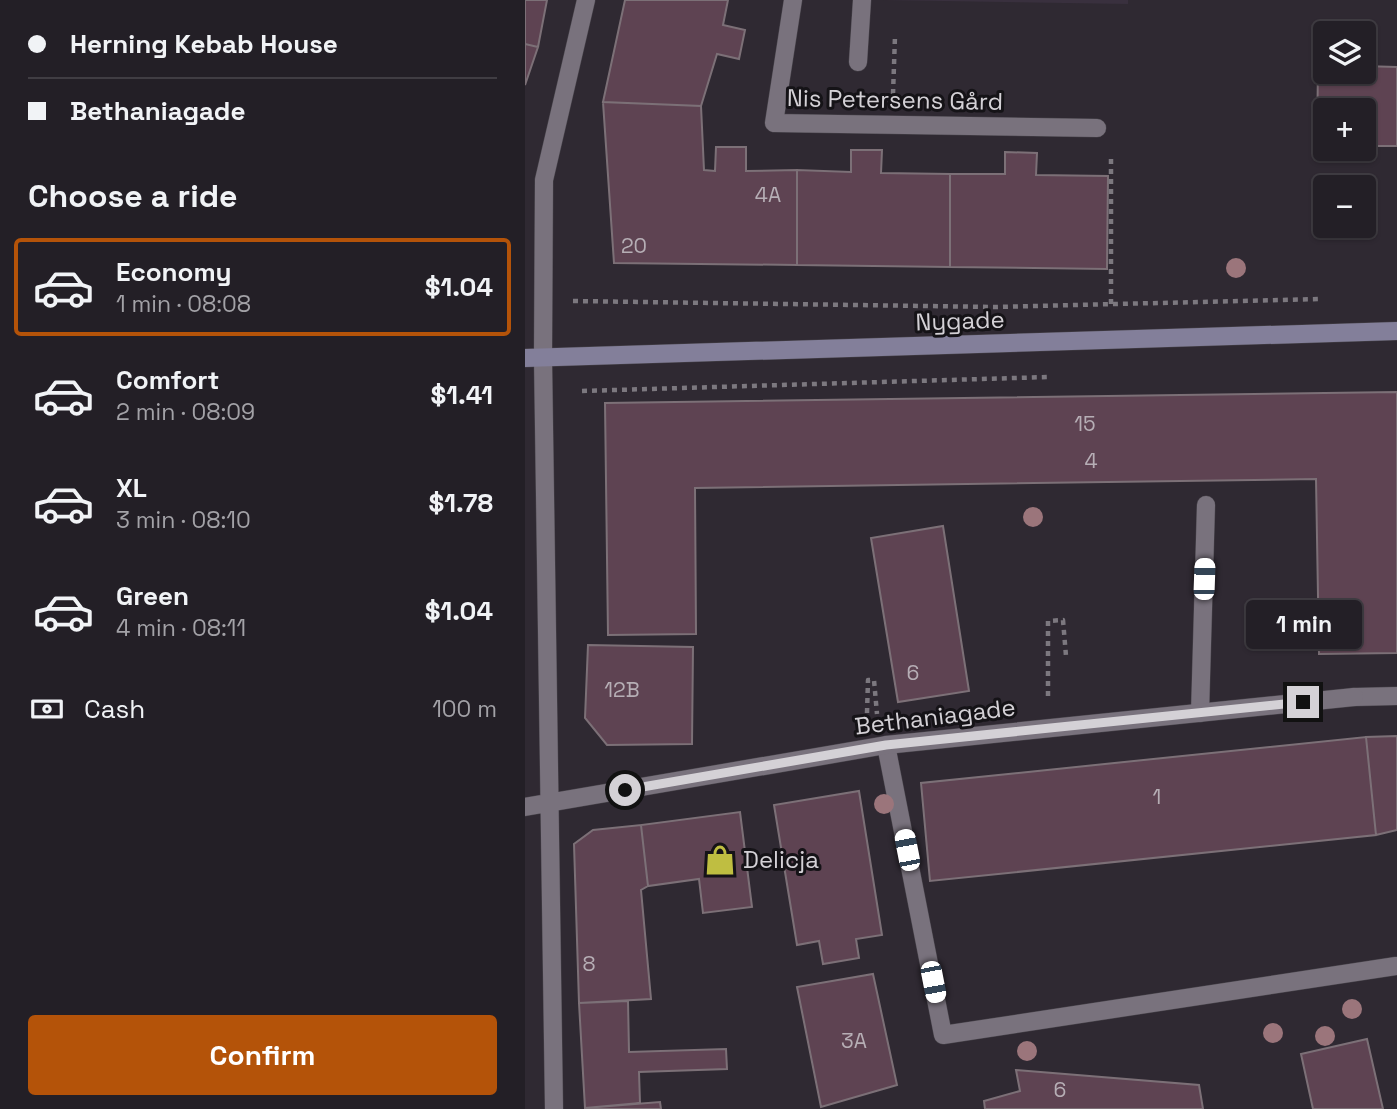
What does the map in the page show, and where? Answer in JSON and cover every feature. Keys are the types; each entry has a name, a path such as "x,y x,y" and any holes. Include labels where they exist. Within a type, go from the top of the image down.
{"main road":[{"name":"Nygade","path":"534,358 1397,331"}],"street":[{"path":"554,1109 548,804 534,358 543,301 544,180 586,0"},
{"name":"Nis Petersens Gård","path":"793,0 774,123 1097,128"},
{"path":"858,62 862,0"},
{"path":"1201,713 1206,505"},
{"name":"Bethaniagade","path":"525,807 882,746 1354,697 1397,696"},
{"path":"882,746 943,1035 1396,966"}],"path":[{"path":"892,125 895,34"},
{"path":"1097,128 1111,147 1111,304"},
{"path":"543,301 996,307 1314,298 1328,300"},
{"path":"1048,728 1048,621 1063,620 1066,656"},
{"path":"867,713 868,680 874,680 882,746"}],"shaded area":[{"path":"882,0 1128,0 1128,4"}],"building":[{"path":"525,0 547,0 538,47 525,44"},
{"path":"625,0 728,0 723,25 745,30 739,59 717,54 701,106 603,102"},
{"path":"525,44 538,47 525,85"},
{"path":"1376,66 1397,67 1397,146 1376,146 1376,98 1318,98 1318,84 1376,84"},
{"path":"603,102 701,106 704,170 715,171 716,147 746,147 746,171 797,170 797,265 614,263"},
{"path":"851,150 882,150 881,173 950,174 950,267 797,265 797,170 851,172"},
{"path":"1005,152 1037,153 1036,175 1108,176 1107,269 950,267 950,174 1005,174"},
{"path":"1397,392 1397,653 1319,654 1316,479 695,488 696,634 608,635 605,403"},
{"path":"943,526 969,691 898,702 871,538"},
{"path":"588,645 693,647 692,744 607,745 585,718"},
{"path":"1397,736 1397,830 1376,835 1366,737"},
{"path":"1366,737 1376,835 930,881 921,783"},
{"path":"859,791 882,935 856,939 859,958 823,964 819,941 797,945 774,805"},
{"path":"740,812 752,907 703,913 699,879 648,886 641,825"},
{"path":"641,825 648,886 641,890 651,999 579,1003 574,844 593,830"},
{"path":"873,974 897,1085 821,1107 797,987"},
{"path":"628,1001 629,1052 726,1049 727,1069 639,1072 640,1103 585,1108 579,1003"},
{"path":"1367,1039 1383,1109 1313,1109 1301,1054"},
{"path":"1016,1070 1199,1085 1203,1109 985,1109 984,1101 1020,1091"},
{"path":"660,1102 661,1109 585,1109 585,1108"}],"place":[{"name":"Delicja","path":"720,860"}],"route":[{"path":"625,790 886,745 1303,702"}]}
